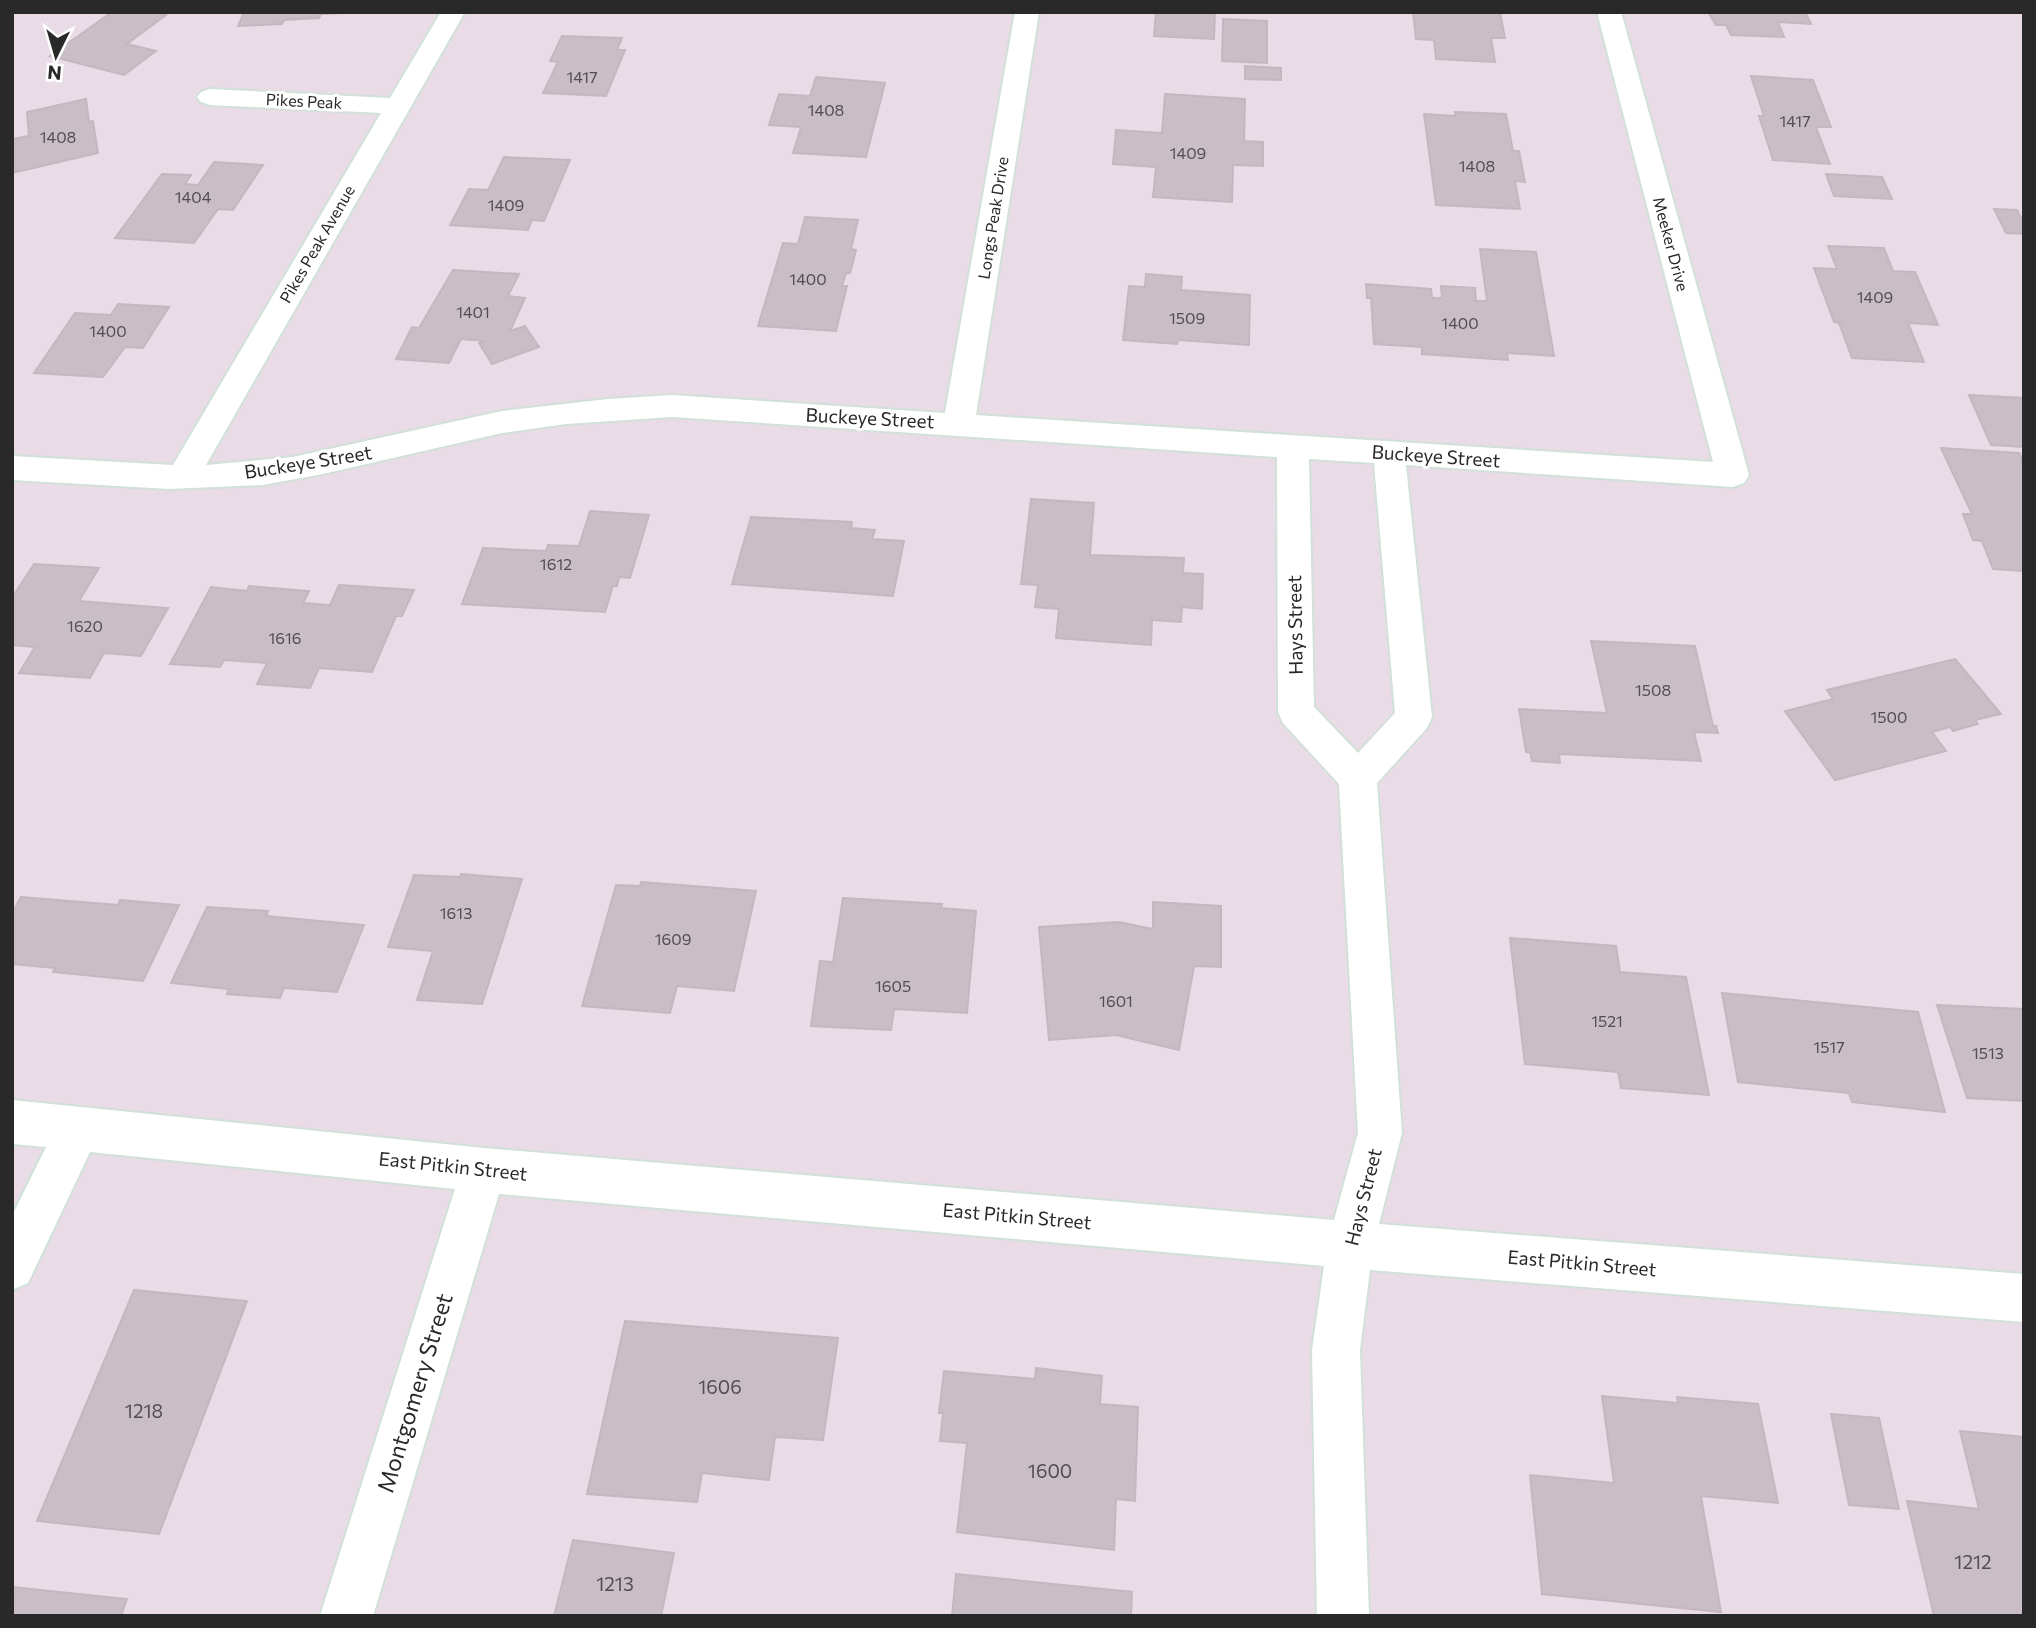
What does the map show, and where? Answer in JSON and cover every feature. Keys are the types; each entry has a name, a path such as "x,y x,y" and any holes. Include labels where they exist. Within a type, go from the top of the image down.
{"street":[{"name":"Pikes Peak Avenue","path":"183,476 453,12"},
{"name":"Longs Peak Drive","path":"960,423 1027,12"},
{"name":"Meeker Drive","path":"1609,12 1733,475"},
{"name":"Pikes Peak","path":"210,97 397,106"},
{"name":"Buckeye Street","path":"12,468 183,476 261,473 320,464 501,423 583,411 672,406 1733,475"},
{"name":"Hays Street","path":"1293,448 1296,712 1358,778 1380,1133 1350,1245 1336,1350 1343,1616"},
{"path":"1358,778 1415,717 1389,453"},
{"name":"East Pitkin Street","path":"12,1122 484,1170 1350,1245 2024,1298"},
{"path":"12,1267 78,1128"},
{"name":"Montgomery Street","path":"346,1616 484,1170"}],"building":[{"path":"112,12 154,12 166,15 127,44 156,51 124,75 50,56"},
{"path":"244,12 364,12 321,14 319,18 284,20 282,24 238,26"},
{"path":"1156,12 1215,12 1214,39 1154,36"},
{"path":"1413,12 1500,12 1505,38 1491,38 1495,62 1436,59 1434,40 1416,39"},
{"path":"1708,12 1809,12 1806,14 1811,24 1778,22 1784,37 1731,35 1726,25 1716,25"},
{"path":"1223,19 1267,21 1267,63 1222,61"},
{"path":"562,36 622,38 617,50 625,50 606,96 543,93 558,62 550,61"},
{"path":"1245,66 1281,68 1281,80 1245,79"},
{"path":"1751,76 1813,80 1831,127 1816,127 1830,164 1773,160 1759,116 1764,116"},
{"path":"816,77 885,83 866,157 793,153 801,127 769,125 779,94 810,96"},
{"path":"1165,94 1245,99 1244,141 1263,142 1263,166 1233,165 1232,202 1153,197 1156,167 1113,164 1116,130 1162,133"},
{"path":"86,99 98,153 12,173 12,139 29,136 27,112"},
{"path":"1455,112 1506,114 1513,151 1519,151 1525,182 1515,181 1520,209 1436,205 1424,114 1456,116"},
{"path":"504,157 570,160 544,221 532,220 528,230 450,225 469,189 488,190"},
{"path":"214,162 263,165 233,210 218,209 194,243 115,238 162,174 191,175 185,184 198,185"},
{"path":"1826,174 1882,177 1892,199 1834,196"},
{"path":"1994,209 2017,210 2024,224 2024,234 2006,233"},
{"path":"805,217 858,220 851,249 856,250 850,273 846,273 842,286 847,286 836,331 758,326 783,243 798,244"},
{"path":"1828,246 1884,248 1893,271 1915,272 1938,325 1908,323 1924,362 1852,358 1839,323 1834,322 1814,268 1837,269"},
{"path":"1480,249 1536,252 1554,356 1507,353 1508,360 1422,354 1422,347 1374,344 1371,298 1367,298 1366,284 1431,289 1432,298 1442,298 1441,286 1475,288 1476,301 1487,301"},
{"path":"453,270 519,274 508,296 525,298 510,331 525,326 539,347 492,364 479,343 485,341 461,339 449,363 396,359 412,327 419,328"},
{"path":"1146,274 1182,277 1181,290 1250,295 1249,345 1178,340 1177,344 1123,340 1129,286 1145,287"},
{"path":"118,304 169,307 143,348 125,347 103,377 34,373 75,313 111,315"},
{"path":"1969,395 2024,398 2024,447 1991,445"},
{"path":"1941,448 2019,453 2024,463 2024,571 1993,569 1982,541 1973,540 1963,514 1972,514"},
{"path":"1031,499 1094,503 1090,555 1184,558 1183,573 1203,574 1202,609 1182,607 1181,622 1152,620 1151,645 1056,638 1059,609 1035,607 1038,585 1021,584"},
{"path":"590,511 649,515 630,578 619,577 617,586 613,586 605,612 462,604 483,548 546,551 548,545 579,546"},
{"path":"751,517 852,522 851,528 875,530 872,539 904,541 893,596 732,584"},
{"path":"34,564 99,568 79,601 168,608 141,656 104,653 90,678 19,673 35,647 12,645 12,598"},
{"path":"339,585 414,590 402,616 396,616 372,672 319,668 310,688 257,684 267,663 224,660 220,667 170,664 211,587 247,591 249,586 309,591 303,603 330,605"},
{"path":"1591,641 1695,646 1713,726 1716,726 1718,733 1694,732 1701,761 1559,754 1560,763 1532,761 1530,752 1526,752 1519,709 1607,713"},
{"path":"1955,659 2001,714 1975,720 1978,724 1953,731 1950,727 1932,732 1946,751 1835,780 1785,711 1833,699 1827,690"},
{"path":"461,874 522,879 482,1004 417,1000 433,951 388,947 414,875 460,877"},
{"path":"641,882 756,891 734,991 677,986 670,1013 582,1006 616,885 640,886"},
{"path":"21,897 118,905 120,900 179,905 143,981 53,972 55,968 12,964 12,913"},
{"path":"843,898 942,904 941,908 976,911 967,1013 894,1009 891,1030 811,1026 820,961 833,962"},
{"path":"1153,902 1221,906 1221,967 1194,966 1179,1050 1116,1035 1049,1040 1039,927 1119,922 1153,929"},
{"path":"207,907 268,911 266,916 364,925 337,992 284,988 280,998 227,994 229,989 171,983"},
{"path":"1510,938 1616,946 1620,972 1686,977 1709,1095 1621,1088 1618,1072 1525,1064"},
{"path":"1722,993 1918,1012 1945,1112 1852,1102 1849,1093 1738,1082"},
{"path":"1937,1005 2024,1009 2024,1101 1967,1098"},
{"path":"134,1290 247,1301 159,1534 37,1521"},
{"path":"625,1321 838,1338 823,1440 775,1437 769,1480 702,1473 697,1502 587,1494"},
{"path":"1036,1368 1102,1376 1100,1404 1138,1407 1135,1501 1116,1499 1114,1550 957,1532 967,1443 940,1441 943,1413 939,1413 944,1371 1035,1379"},
{"path":"1602,1396 1678,1403 1677,1397 1758,1404 1778,1503 1701,1496 1721,1612 1542,1594 1530,1475 1614,1483"},
{"path":"1831,1414 1879,1418 1899,1509 1849,1505"},
{"path":"1960,1431 2024,1437 2024,1616 1934,1616 1907,1501 1979,1509"},
{"path":"573,1540 674,1553 661,1616 554,1616"},
{"path":"956,1574 1132,1592 1131,1616 952,1616"},
{"path":"12,1587 127,1599 121,1616 12,1616"}]}
